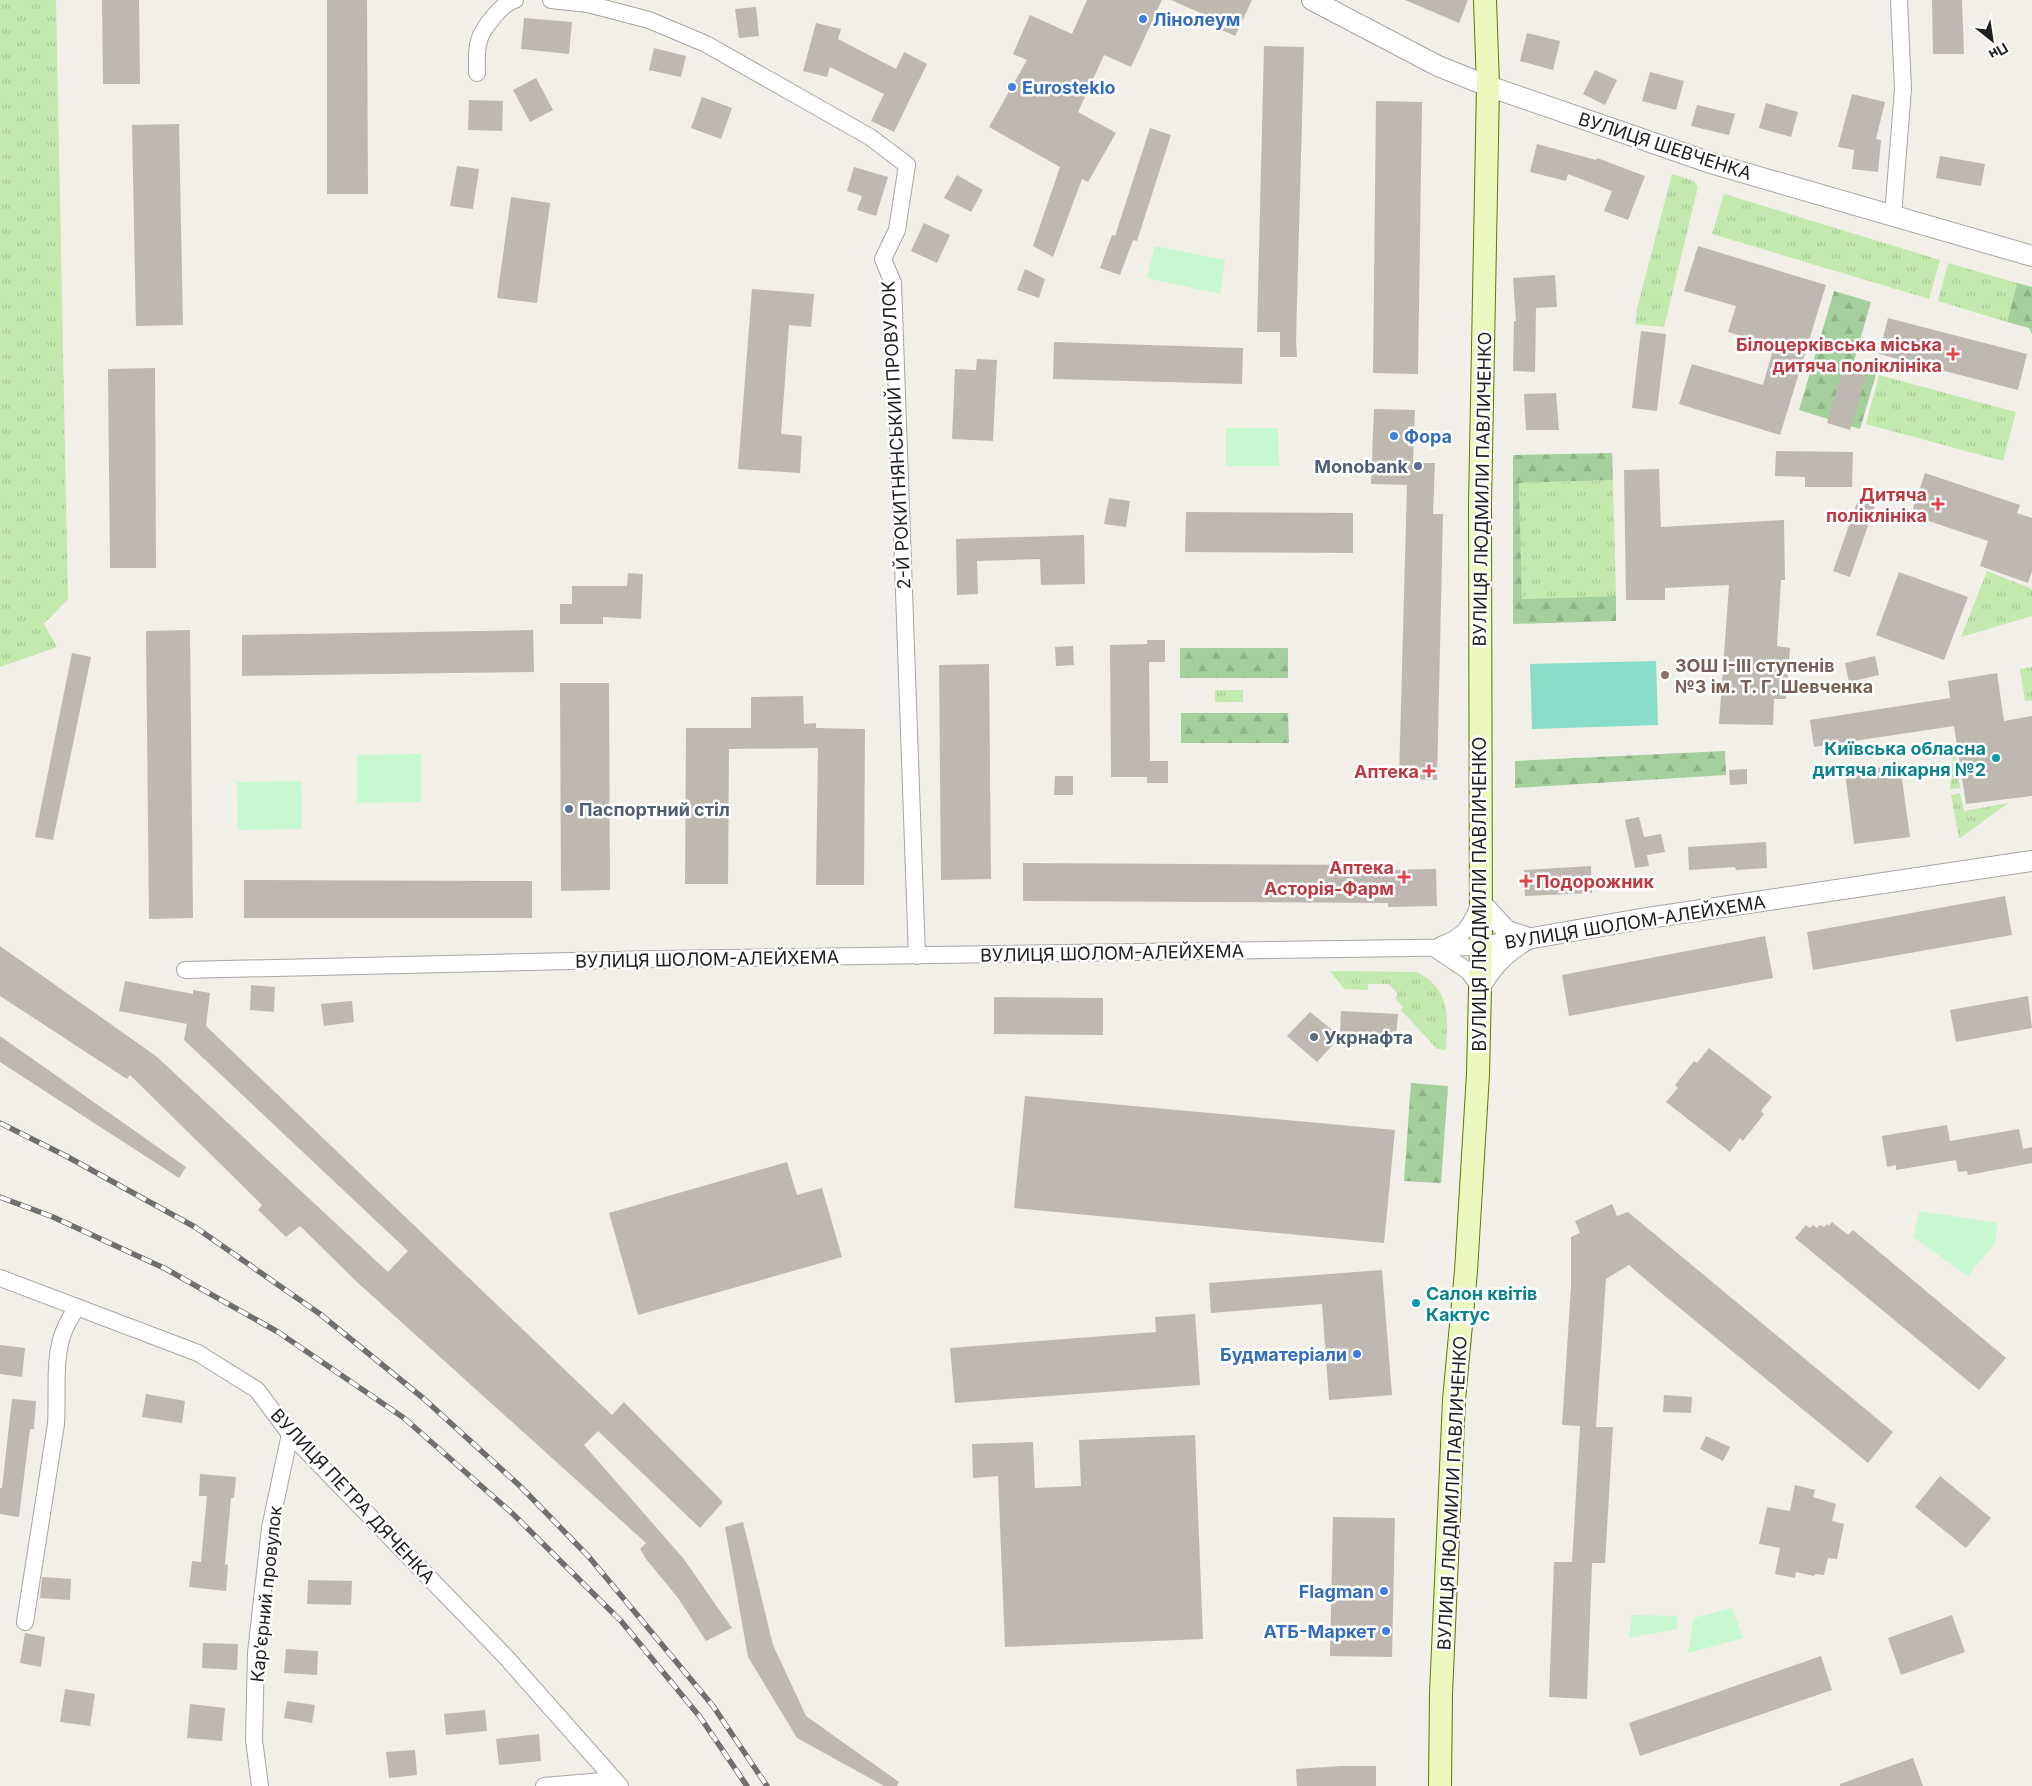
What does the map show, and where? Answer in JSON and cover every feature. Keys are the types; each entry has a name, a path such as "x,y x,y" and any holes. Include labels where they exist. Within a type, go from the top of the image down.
{"main road":[{"name":"ВУЛИЦЯ ЛЮДМИЛИ ПАВЛИЧЕНКО","path":"1440,1786 1440,1694 1454,1400 1466,1271 1480,987 1480,505 1488,86 1485,0"}],"street":[{"path":"476,72 479,39 497,12 511,0 515,0"},
{"name":"2-Й РОКИТНЯНСЬКИЙ ПРОВУЛОК","path":"551,0 588,4 649,20 706,44 870,137 907,165 896,230 883,258 893,283 917,956"},
{"name":"ВУЛИЦЯ ШЕВЧЕНКА","path":"1312,0 1438,66 1488,86 1714,164 2032,256"},
{"path":"1893,215 1903,89 1899,0"},
{"name":"ВУЛИЦЯ ШОЛОМ-АЛЕЙХЕМА","path":"185,970 647,960 1481,947 1528,938 2032,861"},
{"path":"1434,948 1457,939 1470,924 1480,903 1507,932 1528,938"},
{"path":"1434,948 1468,971 1480,987 1494,965 1506,952 1528,938"},
{"name":"ВУЛИЦЯ ПЕТРА ДЯЧЕНКА","path":"0,1278 198,1353 257,1390 290,1434 505,1656 617,1783"},
{"path":"25,1622 56,1424 58,1392 56,1366 63,1332 77,1307"},
{"name":"Карʼєрний провулок","path":"260,1786 254,1740 256,1653 270,1528 290,1434"},
{"path":"544,1786 617,1783"}],"green space":[{"path":"0,0 56,0 68,599 44,624 57,647 0,667"},
{"path":"1672,174 1694,181 1698,187 1664,327 1635,324 1637,309"},
{"path":"1724,194 1940,260 1929,299 1712,234"},
{"path":"1155,246 1225,260 1220,294 1147,278"},
{"path":"1948,263 2017,283 2007,322 1938,301"},
{"path":"2017,283 2032,287 2032,334 2029,328 2007,322"},
{"path":"1834,291 1871,302 1853,364 1877,371 1860,429 1799,410"},
{"path":"1879,375 2016,412 2003,461 1866,424"},
{"path":"1226,428 1278,428 1279,466 1226,466"},
{"path":"1612,453 1613,480 1519,483 1522,599 1616,596 1616,621 1513,624 1513,455"},
{"path":"1613,480 1616,596 1522,599 1519,483"},
{"path":"1987,571 2032,589 2032,616 1961,637"},
{"path":"1180,648 1288,648 1288,678 1180,678"},
{"path":"1656,661 1658,725 1532,729 1530,664"},
{"path":"2032,667 2032,700 2025,701 2020,669"},
{"path":"1215,690 1243,690 1243,702 1215,702"},
{"path":"1181,713 1288,713 1289,743 1181,743"},
{"path":"1954,746 1960,788 1950,789"},
{"path":"1725,751 1726,775 1515,788 1515,761"},
{"path":"421,754 421,802 357,803 357,755"},
{"path":"301,781 302,829 238,830 237,782"},
{"path":"1960,793 1964,811 2008,803 1959,839 1951,795"},
{"path":"1330,971 1417,972 1428,979 1442,996 1445,1005 1447,1026 1446,1050 1437,1049 1401,1010 1403,1007 1395,998 1398,994 1389,984 1368,984 1368,990 1344,989"},
{"path":"1411,1083 1448,1086 1441,1183 1404,1181"},
{"path":"1920,1211 1997,1223 1996,1241 1968,1276 1913,1237"},
{"path":"1732,1608 1743,1638 1688,1653 1694,1618"},
{"path":"1632,1615 1677,1616 1677,1629 1629,1638"}],"building":[{"path":"102,0 139,0 140,84 103,84"},
{"path":"327,0 367,0 368,194 327,194"},
{"path":"1087,0 1162,0 1131,67 1104,55 1078,112 1116,133 1088,182 1082,179 1053,257 1033,246 1060,167 989,127 1027,60 1013,54 1030,15 1072,34"},
{"path":"1171,0 1252,0 1235,36 1211,25 1214,19"},
{"path":"1405,0 1468,0 1459,23"},
{"path":"1932,0 1962,0 1964,54 1933,54"},
{"path":"756,7 759,36 739,38 735,9"},
{"path":"524,18 572,22 569,54 521,49"},
{"path":"816,23 841,29 838,39 896,69 904,52 927,64 894,132 871,121 884,94 830,67 827,77 803,71"},
{"path":"1527,33 1560,41 1553,70 1520,61"},
{"path":"1264,46 1304,47 1297,357 1280,357 1280,332 1257,332"},
{"path":"654,48 686,56 681,77 649,70"},
{"path":"1595,70 1617,80 1605,105 1583,94"},
{"path":"1650,72 1684,81 1676,110 1642,101"},
{"path":"536,78 553,110 530,122 513,90"},
{"path":"1852,94 1885,102 1876,139 1881,140 1878,172 1852,169 1854,150 1838,147"},
{"path":"702,97 732,108 721,139 691,128"},
{"path":"469,100 503,101 502,131 468,130"},
{"path":"1376,101 1422,102 1418,374 1373,373"},
{"path":"1766,103 1798,112 1791,137 1759,128"},
{"path":"1697,105 1735,114 1729,135 1691,126"},
{"path":"179,124 183,325 136,326 132,125"},
{"path":"1150,128 1171,135 1137,241 1133,240 1120,275 1100,268 1112,235 1115,236"},
{"path":"1537,144 1596,160 1597,158 1645,176 1628,220 1604,211 1612,191 1568,174 1566,181 1530,172"},
{"path":"1940,156 1985,164 1981,186 1936,178"},
{"path":"457,166 479,169 473,209 450,206"},
{"path":"854,167 888,177 876,216 857,210 862,196 847,191"},
{"path":"957,175 983,190 971,212 944,198"},
{"path":"511,197 550,203 537,303 497,298"},
{"path":"924,223 950,235 937,263 911,251"},
{"path":"1698,246 1826,285 1780,435 1679,404 1692,364 1763,385 1774,346 1728,332 1736,306 1684,291"},
{"path":"1025,269 1045,279 1039,298 1017,290"},
{"path":"1555,275 1557,307 1536,308 1535,372 1513,371 1514,321 1516,321 1513,278"},
{"path":"752,289 814,294 811,327 789,325 781,434 802,436 800,473 738,469"},
{"name":"Білоцерківська міська дитяча поліклініка","path":"1888,318 2027,354 2018,390 1879,354"},
{"path":"1641,331 1666,334 1657,411 1632,408"},
{"path":"1054,342 1243,348 1242,384 1053,379"},
{"path":"977,359 997,360 993,441 952,439 955,369 976,370"},
{"path":"1844,367 1867,373 1850,430 1827,423"},
{"path":"155,368 156,568 110,568 108,369"},
{"path":"1556,393 1559,430 1526,430 1524,394"},
{"path":"1374,409 1415,410 1413,463 1435,463 1433,514 1443,514 1437,780 1399,779 1407,485 1371,484"},
{"path":"1776,451 1853,452 1852,487 1805,487 1805,477 1775,476"},
{"path":"1659,469 1661,527 1784,520 1785,580 1781,580 1777,646 1790,648 1786,699 1774,699 1773,725 1719,724 1729,585 1665,588 1665,600 1626,600 1624,470"},
{"path":"1925,473 2020,505 2017,513 2032,518 2032,571 2028,583 1980,566 1988,541 1911,515"},
{"path":"1859,497 1876,503 1850,577 1833,571"},
{"path":"1109,498 1130,501 1126,527 1104,524"},
{"path":"1186,512 1353,513 1353,553 1185,552"},
{"path":"1084,535 1085,584 1041,585 1040,559 977,561 978,594 957,595 956,539"},
{"path":"1899,572 1968,597 1944,660 1876,635"},
{"path":"628,573 643,574 641,619 603,617 603,624 560,624 560,604 572,604 572,586 627,586"},
{"path":"190,630 193,918 149,919 146,631"},
{"path":"533,630 534,672 242,676 242,635"},
{"path":"1147,640 1165,640 1165,662 1149,662 1150,761 1168,761 1168,783 1147,783 1147,777 1111,777 1110,645 1147,644"},
{"path":"1073,646 1074,665 1056,666 1055,647"},
{"path":"72,653 91,657 53,840 35,837"},
{"path":"1875,656 1879,675 1849,682 1845,663"},
{"path":"989,664 991,879 941,880 939,665"},
{"name":"Київська обласна дитяча лікарня №2","path":"1997,673 2004,721 2032,716 2032,796 1966,804 1954,726 1814,747 1810,720 1950,698 1948,681"},
{"path":"560,683 609,683 610,890 561,891"},
{"path":"803,696 804,724 816,723 816,728 865,729 864,885 816,885 818,748 729,749 728,884 685,884 686,728 751,728 751,697"},
{"path":"1900,765 1910,837 1854,844 1845,772"},
{"path":"1747,769 1747,784 1730,785 1729,770"},
{"path":"1055,776 1073,776 1073,795 1054,795"},
{"path":"1639,817 1644,837 1661,834 1665,852 1647,855 1649,866 1635,868 1625,820"},
{"path":"1766,842 1767,868 1736,870 1735,867 1689,870 1688,847"},
{"path":"1023,863 1381,865 1381,870 1436,869 1437,906 1388,907 1388,903 1023,901"},
{"path":"1591,866 1592,893 1525,896 1524,870"},
{"path":"244,880 532,881 532,918 244,918"},
{"path":"2005,896 2012,935 1813,970 1807,932"},
{"path":"1765,936 1773,978 1569,1016 1562,975"},
{"path":"0,946 156,1056 388,1272 408,1251 184,1040 187,1024 119,1011 125,981 193,994 193,990 210,993 206,1026 612,1415 624,1402 723,1502 700,1528 598,1431 584,1445 683,1558 732,1628 706,1641 678,1598 646,1559 640,1549 646,1543 357,1282 300,1226 286,1237 258,1210 262,1205 130,1075 127,1079 0,996"},
{"path":"251,985 275,987 274,1012 250,1010"},
{"path":"2028,996 2032,1028 1956,1042 1950,1010"},
{"path":"994,997 1103,998 1103,1035 994,1034"},
{"path":"352,1001 354,1022 324,1026 321,1004"},
{"path":"1341,1011 1398,1014 1396,1038 1340,1037 1317,1062 1287,1036 1310,1012 1340,1036"},
{"path":"0,1036 186,1167 179,1178 0,1062"},
{"path":"1709,1048 1772,1097 1761,1111 1764,1114 1743,1141 1740,1138 1730,1152 1666,1102 1678,1088 1675,1085 1694,1061 1697,1063"},
{"path":"1025,1096 1395,1130 1384,1243 1014,1208"},
{"path":"1947,1125 1950,1141 2019,1129 2023,1149 2032,1147 2032,1163 1968,1175 1967,1171 1958,1172 1956,1160 1896,1170 1896,1165 1887,1167 1882,1136"},
{"path":"787,1162 797,1195 822,1188 842,1257 638,1315 609,1213"},
{"path":"1612,1204 1617,1216 1628,1212 1893,1432 1868,1463 1629,1265 1606,1279 1596,1427 1613,1427 1605,1563 1592,1563 1587,1699 1549,1697 1554,1562 1572,1562 1580,1426 1562,1425 1571,1288 1571,1237 1580,1233 1575,1221"},
{"path":"1832,1222 1848,1235 1853,1230 2006,1358 1979,1390 1795,1238 1806,1225 1810,1228 1813,1225 1817,1228 1820,1225 1824,1227 1827,1224 1829,1226"},
{"name":"Будматеріали","path":"1382,1270 1392,1395 1329,1400 1322,1304 1211,1313 1209,1283"},
{"path":"1195,1314 1200,1385 955,1403 950,1348 1156,1332 1155,1317"},
{"path":"0,1345 25,1348 22,1377 0,1374"},
{"path":"146,1394 185,1401 182,1423 142,1417"},
{"path":"1664,1395 1692,1397 1691,1413 1663,1412"},
{"path":"12,1399 36,1401 34,1429 30,1429 19,1517 0,1514 0,1488 2,1488"},
{"path":"1195,1435 1203,1639 1005,1647 998,1476 973,1478 972,1444 1033,1442 1035,1488 1081,1486 1079,1440"},
{"path":"1706,1436 1730,1447 1723,1461 1700,1449"},
{"path":"200,1474 236,1477 234,1498 231,1498 225,1564 228,1565 226,1591 189,1587 192,1561 201,1562 207,1496 199,1496"},
{"path":"1940,1476 1991,1518 1966,1548 1915,1507"},
{"path":"1795,1485 1815,1490 1813,1497 1836,1504 1832,1521 1844,1524 1837,1559 1828,1558 1824,1575 1815,1574 1814,1576 1796,1572 1795,1578 1775,1574 1780,1548 1759,1544 1767,1507 1790,1511"},
{"path":"1333,1517 1395,1518 1392,1657 1330,1656"},
{"path":"743,1522 773,1645 806,1716 899,1782 897,1786 884,1786 797,1738 748,1657 725,1527"},
{"path":"42,1577 71,1579 70,1600 40,1598"},
{"path":"308,1580 352,1581 351,1605 307,1604"},
{"path":"1952,1615 1965,1652 1901,1675 1888,1638"},
{"path":"25,1633 45,1637 41,1667 20,1663"},
{"path":"203,1643 238,1644 237,1670 202,1668"},
{"path":"286,1649 318,1651 317,1675 284,1673"},
{"path":"1821,1656 1832,1690 1640,1756 1629,1723"},
{"path":"65,1689 95,1694 90,1726 60,1722"},
{"path":"287,1701 315,1705 312,1723 284,1718"},
{"path":"190,1704 225,1708 222,1741 187,1738"},
{"path":"485,1710 487,1731 446,1735 444,1714"},
{"path":"539,1734 541,1761 499,1765 496,1739"},
{"path":"415,1750 417,1775 389,1778 386,1752"},
{"path":"1913,1758 1923,1786 1840,1786 1840,1784"},
{"path":"1376,1766 1376,1786 1297,1786 1296,1769"}],"railway":[{"path":"0,1123 66,1156 195,1227 320,1314 423,1398 520,1486 589,1557 713,1706 767,1786"},
{"path":"0,1197 53,1217 166,1269 278,1332 404,1418 513,1514 621,1621 700,1717 747,1786"}],"place":[{"name":"Лінолеум","path":"1143,19"},
{"name":"Eurosteklo","path":"1012,87"},
{"name":"Білоцерківська міська дитяча поліклініка","path":"1953,354"},
{"name":"Фора","path":"1394,436"},
{"name":"Monobank","path":"1418,466"},
{"name":"Дитяча поліклініка","path":"1938,504"},
{"name":"ЗОШ І-ІІІ ступенів №3 ім. Т. Г. Шевченка","path":"1665,675"},
{"name":"Київська обласна дитяча лікарня №2","path":"1996,758"},
{"name":"Аптека","path":"1429,771"},
{"name":"Паспортний стіл","path":"569,809"},
{"name":"Аптека Асторія-Фарм","path":"1404,877"},
{"name":"Подорожник","path":"1526,881"},
{"name":"Укрнафта","path":"1314,1037"},
{"name":"Салон квітів Кактус","path":"1416,1303"},
{"name":"Будматеріали","path":"1357,1354"},
{"name":"Flagman","path":"1384,1591"},
{"name":"АТБ-Маркет","path":"1386,1631"}]}
